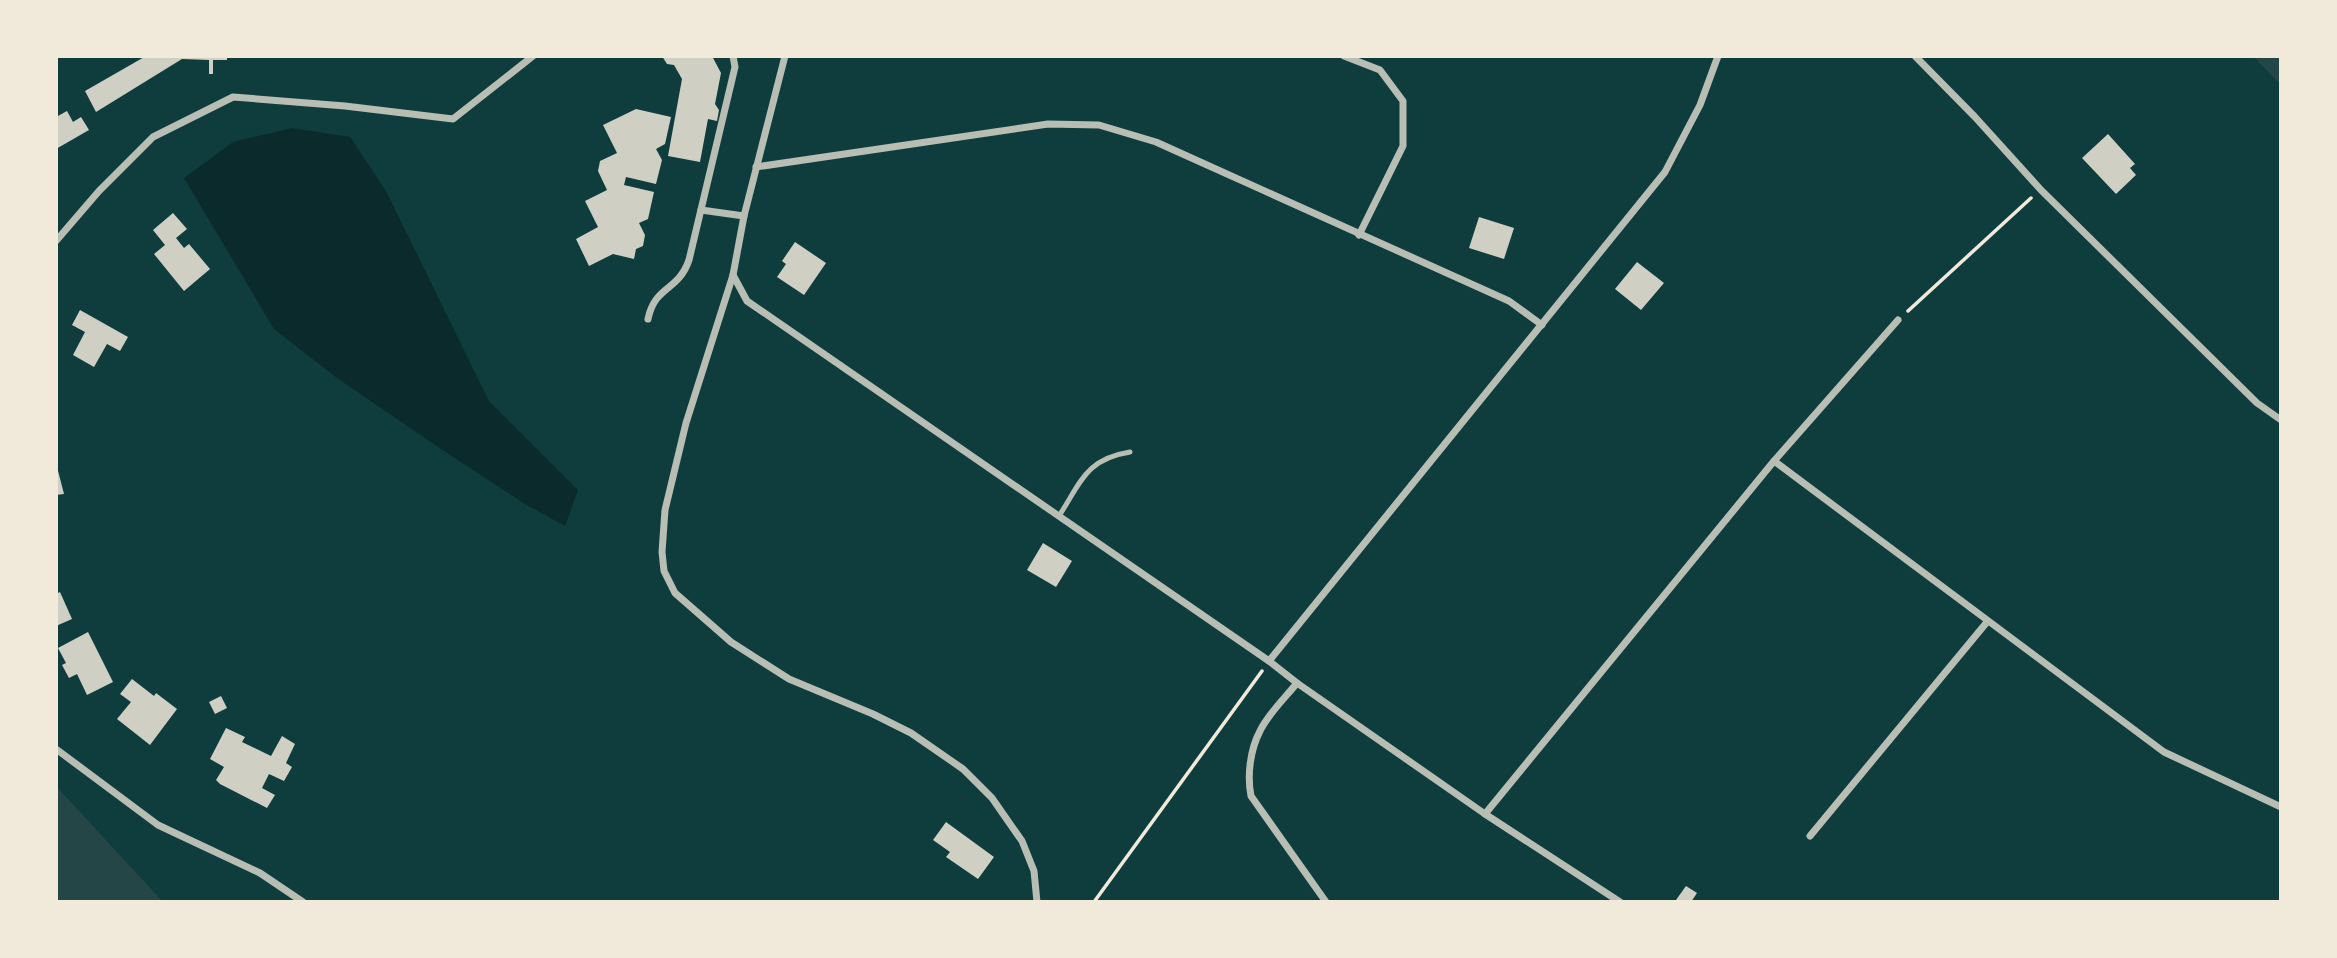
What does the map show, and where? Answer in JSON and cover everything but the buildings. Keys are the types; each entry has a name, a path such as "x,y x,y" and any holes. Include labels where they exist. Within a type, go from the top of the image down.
{"street":[{"path":"56,241 99,191 153,137 233,97 345,106 453,119 533,56"},
{"path":"648,319 657,296 684,275 735,67 733,56"},
{"path":"785,56 744,216 733,275 686,423 666,510 662,552 664,571 675,593 731,642 789,679 911,733 963,769 992,797 1023,841 1034,871 1037,902"},
{"path":"1344,56 1380,69 1403,101 1403,146 1359,235"},
{"path":"1269,661 1665,172 1700,105 1718,56"},
{"path":"1915,56 1975,117 2040,190 2257,403 2281,420"},
{"path":"756,167 1048,124 1099,125 1156,142 1509,302 1542,325"},
{"path":"701,210 744,216"},
{"path":"733,275 747,302 1269,661 1485,814 1620,902"},
{"path":"1485,814 1774,461 1898,320"},
{"path":"1774,461 2164,752 2281,807"},
{"path":"1810,836 1987,622"},
{"path":"1297,683 1260,732 1248,781 1251,796 1326,902"},
{"path":"56,749 158,825 260,873 303,902"}],"lane":[{"path":"1059,516 1093,465 1111,455 1129,452"}],"path":[{"path":"1898,320 2040,190"},
{"path":"1094,902 1269,661"}],"shaded area":[{"path":"2253,56 2281,56 2281,85"},
{"path":"292,128 350,137 386,191 489,401 578,490 565,526 525,504 435,445 337,378 274,329 184,178 233,142"},
{"path":"56,786 163,902 56,902"}]}
